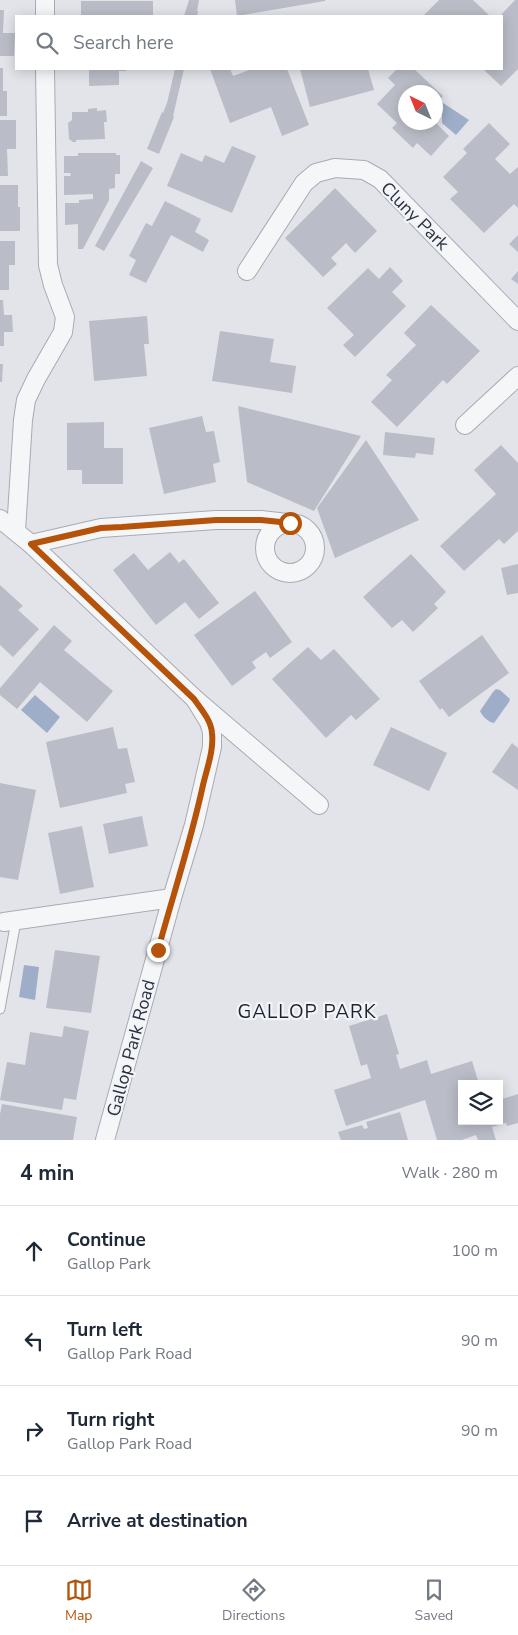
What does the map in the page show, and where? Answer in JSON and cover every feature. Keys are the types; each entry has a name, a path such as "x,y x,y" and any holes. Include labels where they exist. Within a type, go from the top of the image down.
{"street":[{"path":"45,0 45,15"},
{"path":"16,531 26,400 36,379 64,332 66,317 53,285 48,265 46,70"},
{"name":"Cluny Park","path":"247,271 304,183 316,173 335,168 364,170 380,180 518,321"},
{"path":"465,425 518,376"},
{"name":"Gallop Park Road","path":"0,519 31,544 194,699 319,805"},
{"path":"31,544 101,528 216,520 235,520 261,520 295,524 304,527 314,540 314,551 311,560 304,568 295,572 283,572 273,566 267,559 257,534 252,527 235,520"},
{"path":"264,551 270,533 277,526 287,523"},
{"name":"Gallop Park Road","path":"105,1140 194,825 212,748 212,732 209,722 194,699"},
{"path":"10,921 172,898"}],"lane":[{"path":"0,1009 10,921"}],"water":[{"path":"443,103 469,120 456,135 443,124"},
{"path":"496,689 500,690 510,699 494,723 486,719 480,711"},
{"path":"35,695 60,717 47,733 21,710"},
{"path":"24,965 39,967 35,1000 19,997"}],"building":[{"path":"189,0 199,0 197,15 184,15"},
{"path":"235,0 325,0 243,15 237,15"},
{"path":"439,0 473,0 489,15 424,15"},
{"path":"515,0 518,0 518,69 501,86 484,70 503,70 503,15 501,15"},
{"path":"81,1 153,1 153,15 81,15"},
{"path":"0,10 4,10 3,33 15,33 14,56 0,56"},
{"path":"0,68 3,68 3,91 7,91 7,116 0,116"},
{"path":"89,70 126,70 119,71 119,85 89,86"},
{"path":"175,70 184,70 174,117 159,154 147,149 167,103"},
{"path":"210,70 230,70 233,76 249,70 287,70 309,125 282,136 271,107 230,123"},
{"path":"300,70 368,70 374,90 310,107"},
{"path":"396,70 415,70 431,85 398,85 398,130 443,130 449,136 431,156 417,143 413,148 392,128 397,123 377,104 395,85 388,78"},
{"path":"97,108 97,111 106,110 107,122 104,122 105,139 76,140 76,142 73,142 69,139 68,123 72,120 72,112 88,112 88,109"},
{"path":"0,120 16,120 16,149 7,149 8,176 0,176"},
{"path":"489,123 510,144 495,159 510,174 518,167 518,208 514,204 484,233 450,199 458,192 443,177 467,153 463,149"},
{"path":"232,146 256,156 232,213 167,186 181,153 202,162 205,155 224,163"},
{"path":"78,153 116,153 116,155 120,155 120,174 115,174 115,188 109,189 109,200 83,249 78,249 78,224 65,225 65,203 79,203 79,200 93,199 93,194 64,195 64,176 71,175 70,173 64,173 64,156 78,156"},
{"path":"141,161 153,168 104,251 95,246"},
{"path":"0,185 18,185 20,231 0,231"},
{"path":"335,188 377,231 355,253 346,243 331,258 337,264 323,277 285,238"},
{"path":"165,201 201,219 195,232 209,240 203,252 171,235 146,283 129,275 136,260 129,256 146,223 152,226"},
{"path":"518,235 518,252 509,244"},
{"path":"0,241 15,241 15,265 9,265 9,290 0,290"},
{"path":"390,267 403,281 392,292 406,306 355,357 343,345 354,335 327,308 368,268 379,279"},
{"path":"518,271 518,284 511,279"},
{"path":"0,300 3,300 4,315 12,315 13,332 4,332 4,346 0,346"},
{"path":"431,305 480,351 447,384 443,380 397,427 371,402 392,380 386,375 416,345 404,333"},
{"path":"147,316 149,344 144,344 147,376 94,381 89,321"},
{"path":"220,331 274,339 270,362 296,366 292,393 212,381"},
{"path":"0,364 3,364 2,382 0,382"},
{"path":"238,406 361,436 314,511 247,482"},
{"path":"202,416 206,432 214,431 220,462 213,464 216,482 164,494 149,428"},
{"path":"104,422 104,448 123,448 123,484 82,484 82,470 67,470 67,423"},
{"path":"385,432 435,438 433,455 416,453 415,458 383,455"},
{"path":"366,440 419,520 335,558 317,508"},
{"path":"501,445 518,463 518,531 504,544 499,539 464,571 440,546 496,494 474,470"},
{"path":"170,552 179,563 184,559 219,603 199,619 185,602 156,625 113,570 134,553 148,570"},
{"path":"411,554 446,592 434,604 438,608 413,632 402,620 392,628 363,597"},
{"path":"518,564 518,593 507,595 501,568"},
{"path":"0,585 23,606 18,610 39,629 13,657 0,645"},
{"path":"255,591 292,642 270,658 266,652 252,662 256,668 232,686 194,635"},
{"path":"54,625 72,641 64,650 113,691 87,722 40,682 17,709 0,695 0,688"},
{"path":"482,635 509,673 449,717 442,708 440,710 419,681"},
{"path":"308,647 321,660 334,649 380,699 356,720 351,715 326,738 272,679"},
{"path":"113,727 118,749 127,748 135,782 125,784 127,793 60,808 46,742"},
{"path":"391,727 447,753 429,791 373,765"},
{"path":"512,743 518,748 518,790 492,772"},
{"path":"0,783 36,790 18,880 0,877"},
{"path":"142,816 148,846 109,854 103,824"},
{"path":"82,826 94,887 60,894 48,833"},
{"path":"55,950 100,956 91,1013 46,1008"},
{"path":"387,1014 399,1054 396,1055 400,1069 427,1060 431,1074 472,1061 478,1080 458,1080 458,1125 499,1125 492,1127 496,1140 478,1140 476,1135 462,1140 437,1140 425,1100 346,1126 334,1090 371,1078 367,1064 361,1066 349,1026"},
{"path":"64,1026 89,1031 76,1100 64,1098 62,1110 0,1100 7,1062 25,1065 30,1032 62,1037"},
{"path":"518,1094 518,1123 507,1126 506,1123 503,1124 503,1099"},
{"path":"2,1104 77,1117 73,1140 0,1140"},
{"path":"400,1112 408,1140 341,1140 338,1132 362,1125 364,1129 368,1128 366,1122"}],"district":[{"name":"GALLOP PARK","path":"307,1011"}],"route":[{"path":"158,950 194,825 212,748 212,732 209,722 194,699 31,544 101,528 216,520 261,520 290,523"}]}
